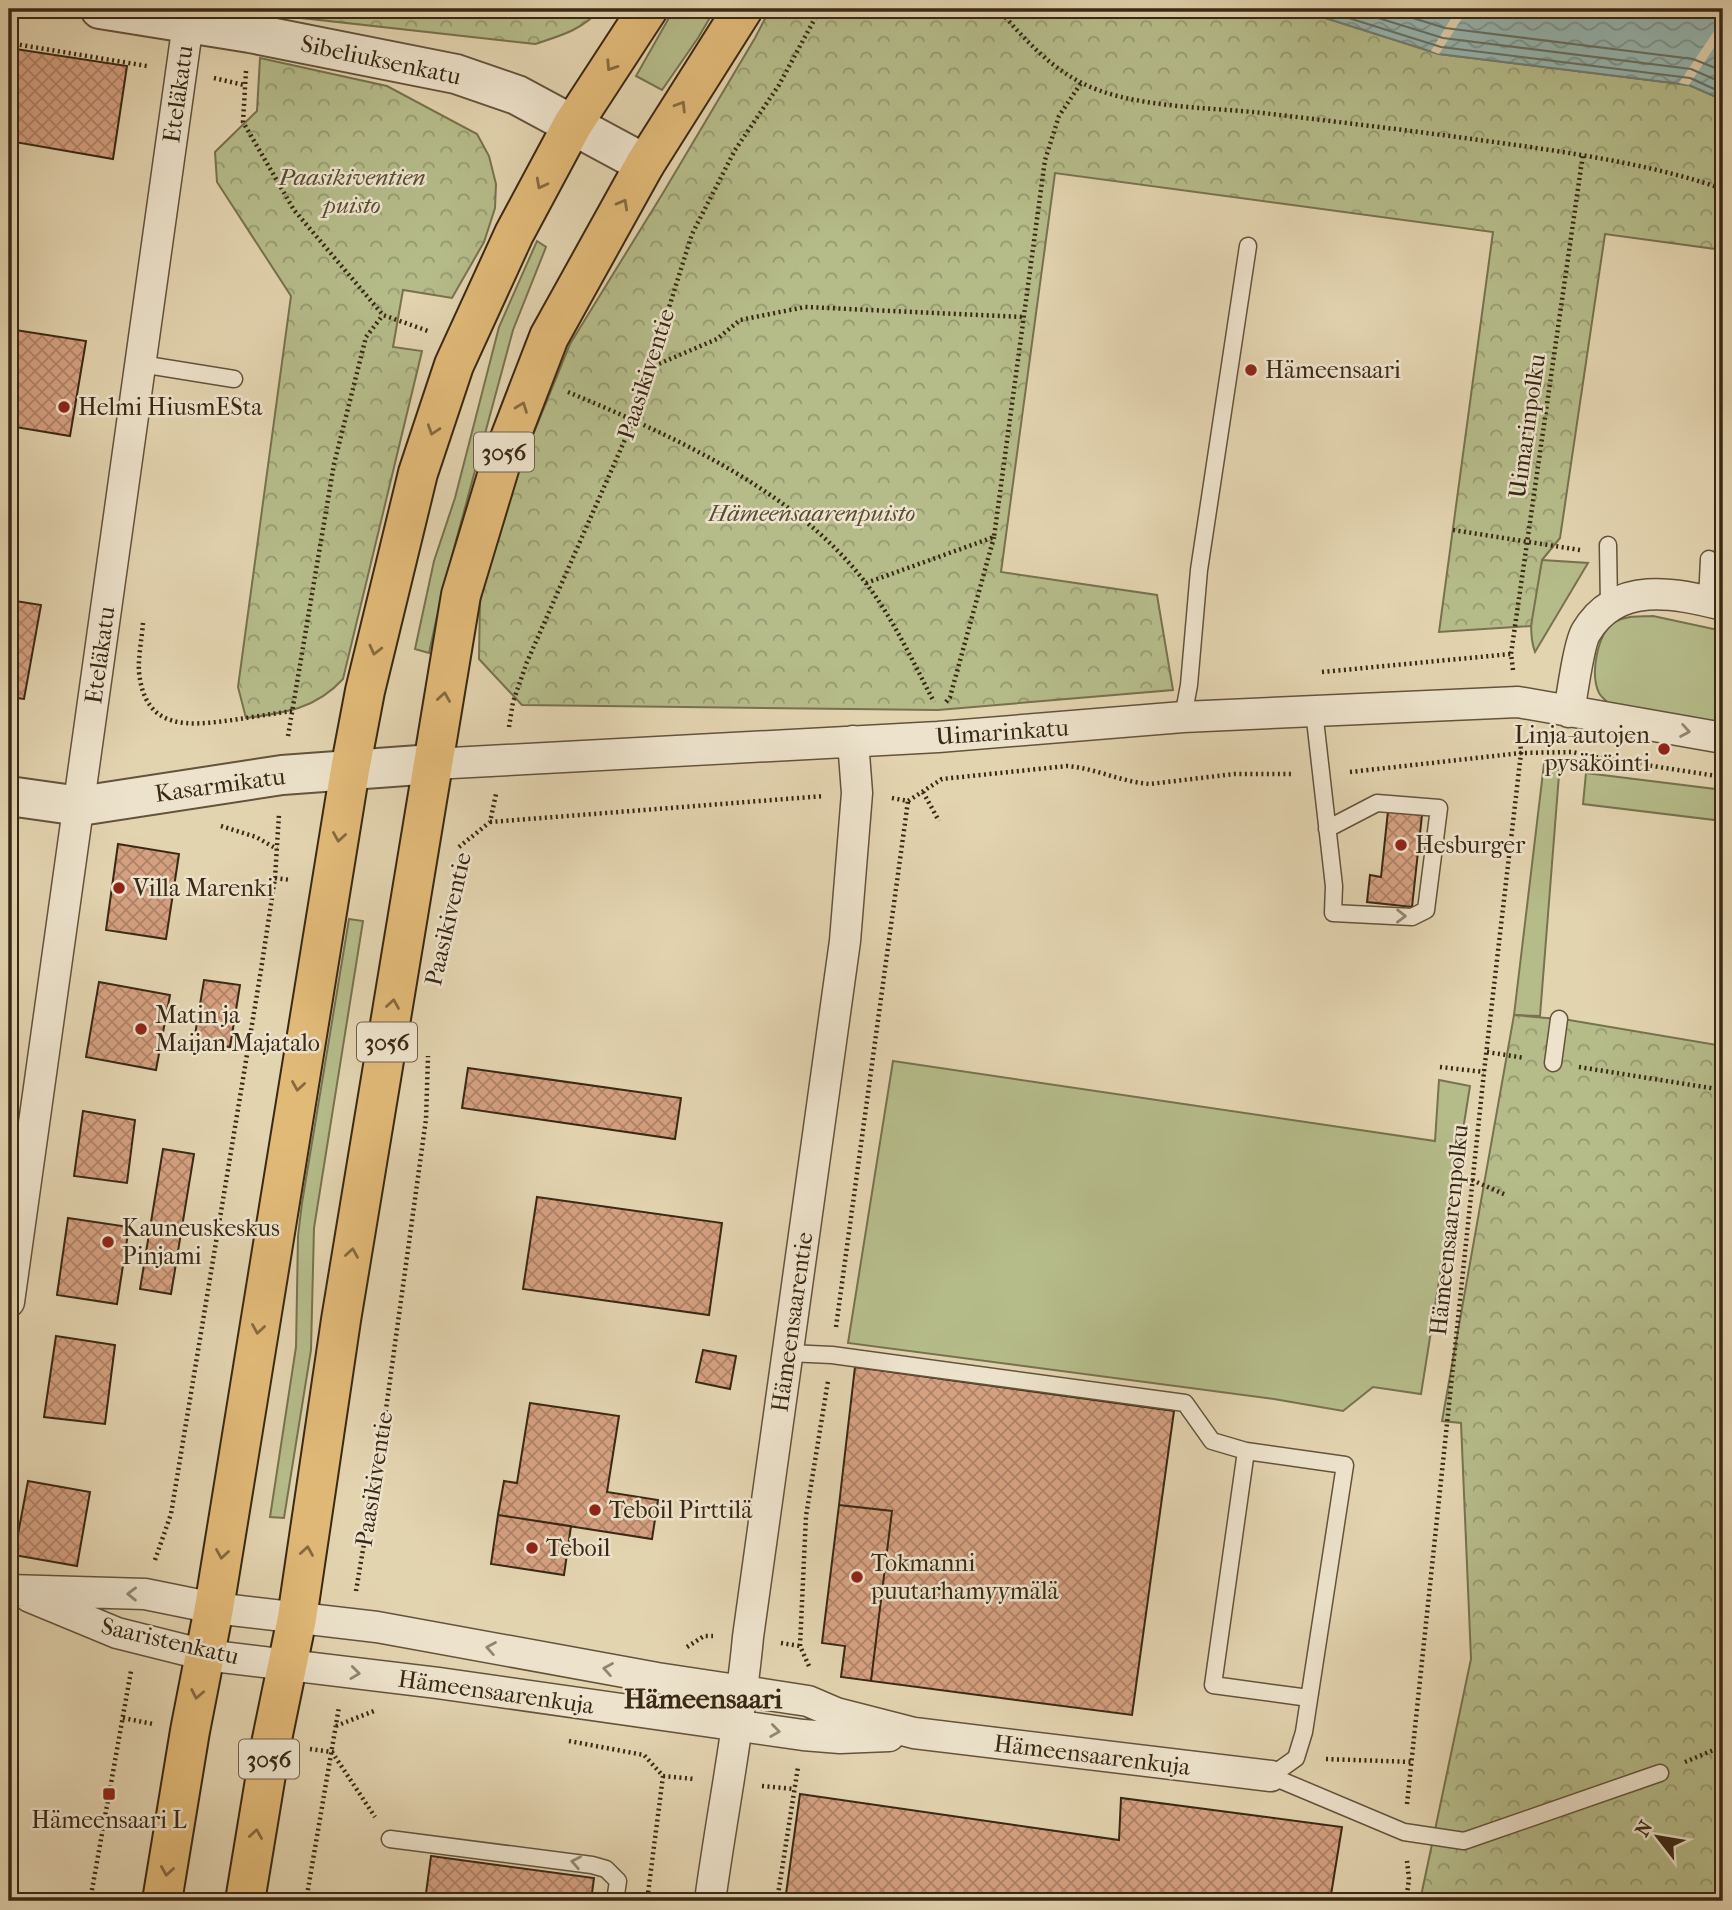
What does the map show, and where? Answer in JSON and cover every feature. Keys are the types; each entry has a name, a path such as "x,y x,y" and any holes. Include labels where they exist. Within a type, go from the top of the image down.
{"main road":[{"path":"162,1901 190,1731 214,1608 350,770 365,691 418,473 454,365 514,234 573,124 648,9"},
{"name":"Paasikiventie","path":"245,1901 271,1744 297,1618 341,1320 461,595 502,458 548,337 645,164 743,9"}],"street":[{"name":"Sibeliuksenkatu","path":"100,9 189,16 456,74 516,95 645,164"},
{"name":"Eteläkatu","path":"9,1302 189,16"},
{"path":"1569,712 1585,633 1609,605 1634,595 1647,594 1715,603"},
{"name":"Uimarinkatu","path":"433,764 853,741 938,724 1183,717 1518,702 1723,738"},
{"name":"Hämeensaarentie","path":"710,1901 743,1690 748,1637 845,942 857,793 853,741"},
{"name":"Kasarmikatu","path":"9,796 79,806 282,775 433,764"},
{"name":"Saaristenkatu","path":"13,1591 145,1594 214,1608 297,1618"},
{"name":"Saaristenkatu","path":"13,1591 137,1639 205,1655 287,1664"},
{"name":"Hämeensaarenkuja","path":"297,1618 351,1623 657,1678 808,1701 836,1713 914,1733 1271,1776"},
{"name":"Hämeensaarenkuja","path":"287,1664 841,1738 876,1738 914,1733"}],"lane":[{"path":"1183,717 1189,685 1199,570 1248,246"},
{"path":"141,364 234,379"},
{"path":"1608,545 1609,605"},
{"path":"1709,559 1715,603"},
{"path":"1314,711 1320,774 1334,886 1333,913 1412,917 1426,910 1439,808 1377,803 1327,829"},
{"path":"1553,1063 1559,1019"},
{"path":"788,1353 832,1355 1185,1403 1212,1441 1246,1451 1345,1465 1304,1732 1296,1758 1271,1776"},
{"path":"1246,1451 1213,1685 1309,1698"},
{"path":"1271,1776 1404,1832 1464,1841 1660,1773"},
{"path":"390,1839 592,1865 606,1869 618,1881 615,1901"}],"path":[{"name":"Paasikiventie","path":"457,859 459,847 490,822 513,702 527,662 634,419 692,234 734,150 779,85 820,9"},
{"path":"998,9 1037,53 1081,83 1138,102 1219,108 1420,131 1583,154 1702,181 1723,189"},
{"path":"9,43 181,71 244,85 243,122 294,210 383,316 432,332"},
{"path":"938,724 950,697 994,537 1045,160 1059,116 1081,83"},
{"name":"Uimarinpolku","path":"1518,702 1511,654 1583,154"},
{"path":"649,368 717,339 740,320 806,307 1023,317"},
{"path":"145,1594 171,1514 271,904 282,775 334,464 366,337 383,316"},
{"path":"560,388 634,419 719,463 783,504 828,540 866,583 900,638 938,724 942,779"},
{"path":"866,583 994,537"},
{"path":"143,614 139,672 147,701 161,716 176,724 201,724 292,712"},
{"path":"1310,674 1511,654"},
{"name":"Hämeensaarenpolku","path":"1296,1758 1413,1762 1483,1072 1521,753 1518,702"},
{"path":"490,822 857,793 908,801 942,779 1067,766 1082,767 1150,785 1234,774 1320,774 1521,753 1572,752 1723,777"},
{"path":"923,792 939,821"},
{"name":"Paasikiventie","path":"351,1623 383,1431 426,1119 428,1051"},
{"path":"1487,1052 1723,1090"},
{"path":"1440,1067 1483,1072"},
{"path":"1472,1180 1506,1195"},
{"path":"90,1901 137,1639"},
{"path":"306,1901 345,1671"},
{"path":"564,1740 644,1755 663,1776 648,1901"},
{"path":"1660,1773 1723,1746"},
{"path":"332,1752 390,1839"}],"green space":[{"path":"285,9 601,9 579,27 535,44 284,16"},
{"path":"674,9 715,9 662,90 636,76"},
{"name":"Hämeensaarenpuisto","path":"770,9 1297,9 1439,54 1689,85 1723,100 1723,250 1605,234 1560,538 1542,560 1531,626 1439,632 1493,232 1055,173 1001,572 1157,595 1173,690 938,710 522,705 479,659 480,599 521,464 570,344 663,193"},
{"name":"Paasikiventien puisto","path":"260,58 387,86 477,134 489,156 496,184 495,208 484,242 452,298 403,290 393,347 422,351 343,679 322,697 299,708 246,718 238,687 291,296 217,182 215,152 257,111"},
{"path":"537,241 546,247 513,330 443,589 429,653 415,649 434,561 455,498 499,327"},
{"path":"1542,560 1588,563 1535,652 1531,630"},
{"path":"1653,616 1723,631 1723,725 1611,705 1599,693 1595,665 1600,644 1609,627 1624,618"},
{"path":"1560,762 1540,1016 1514,1015 1544,764"},
{"path":"1586,773 1723,790 1723,821 1583,804"},
{"path":"349,919 363,921 314,1228 311,1350 284,1518 270,1517 296,1347 298,1236 302,1203"},
{"path":"1514,1015 1569,1020 1723,1046 1723,1901 1420,1901 1471,1659 1461,1423 1442,1421"},
{"path":"893,1061 1435,1141 1439,1080 1470,1086 1421,1394 1373,1387 1343,1411 1274,1399 848,1343"}],"water":[{"path":"1297,9 1723,9 1723,100 1689,85 1439,54"}],"pier":[{"path":"1457,9 1468,9 1439,54 1431,51"},
{"path":"1723,18 1723,34 1689,85 1679,83"}],"building":[{"path":"9,48 127,66 113,159 9,141"},
{"path":"9,329 86,341 70,436 9,426"},
{"path":"9,600 41,605 24,699 9,697"},
{"name":"Hesburger","path":"1388,811 1422,815 1412,907 1367,902 1370,875 1381,877"},
{"path":"9,838 17,839 9,888"},
{"path":"118,844 179,854 166,939 106,930"},
{"path":"204,980 240,985 230,1047 194,1041"},
{"path":"99,982 170,995 156,1070 86,1057"},
{"path":"468,1068 681,1098 675,1139 462,1108"},
{"path":"83,1111 135,1120 127,1183 74,1176"},
{"path":"163,1149 194,1154 171,1294 140,1289"},
{"path":"537,1197 722,1223 709,1315 523,1289"},
{"path":"68,1218 129,1227 117,1304 57,1295"},
{"path":"56,1336 115,1345 105,1424 44,1417"},
{"path":"703,1350 736,1356 730,1389 696,1382"},
{"path":"855,1367 1174,1411 1132,1715 871,1681 892,1511 839,1505"},
{"path":"530,1403 619,1416 607,1492 658,1500 652,1539 498,1515 504,1481 517,1483"},
{"path":"28,1481 90,1492 77,1566 14,1555"},
{"name":"Tokmanni puutarhamyymälä","path":"839,1505 892,1511 871,1681 841,1677 845,1646 822,1643"},
{"path":"498,1515 571,1526 564,1575 491,1564"},
{"path":"800,1794 1119,1840 1121,1798 1342,1827 1330,1901 785,1901"},
{"path":"431,1856 594,1878 591,1901 425,1901"}],"place":[{"name":"Hämeensaari","path":"1251,370"},
{"name":"Helmi HiusmESta","path":"64,407"},
{"name":"Linja-autojen pysäköinti","path":"1664,749"},
{"name":"Hesburger","path":"1401,845"},
{"name":"Villa Marenki","path":"119,888"},
{"name":"Matin ja Maijan Majatalo","path":"141,1029"},
{"name":"Kauneuskeskus Pinjami","path":"108,1242"},
{"name":"Teboil Pirttilä","path":"595,1510"},
{"name":"Teboil","path":"532,1548"},
{"name":"Tokmanni puutarhamyymälä","path":"857,1577"},
{"name":"Hämeensaari L","path":"109,1794"}],"district":[{"name":"Hämeensaari","path":"703,1698"}]}
